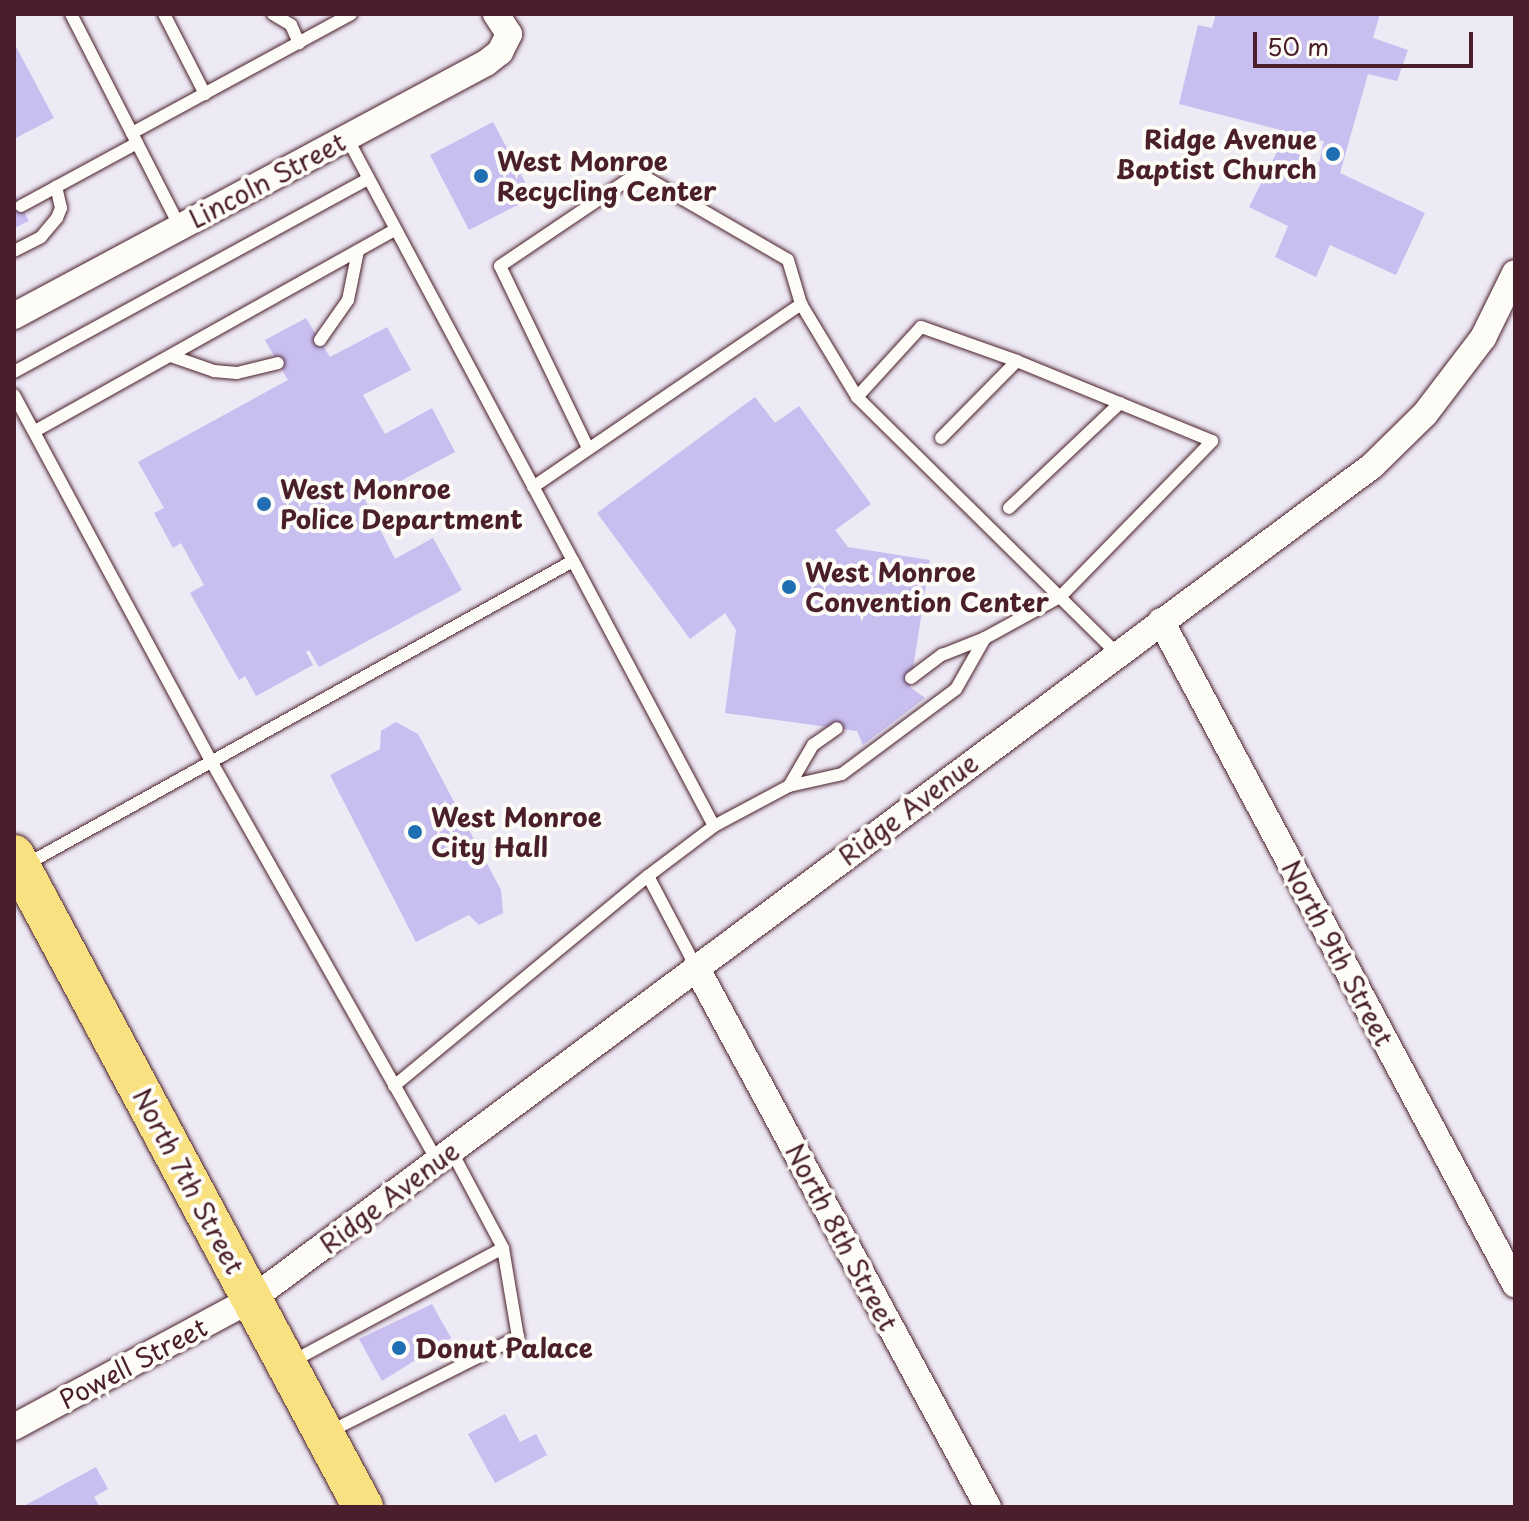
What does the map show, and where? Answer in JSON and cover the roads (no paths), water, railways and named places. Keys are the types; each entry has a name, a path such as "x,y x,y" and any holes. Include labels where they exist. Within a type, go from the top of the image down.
{"main road":[{"name":"North 7th Street","path":"16,865 363,1507"}],"street":[{"name":"Lincoln Street","path":"14,316 486,63 500,52 503,24"},
{"name":"Ridge Avenue","path":"252,1299 1372,466 1425,414 1483,338 1515,273"},
{"name":"North 9th Street","path":"1161,621 1515,1284"},
{"name":"North 8th Street","path":"696,967 988,1507"},
{"name":"Powell Street","path":"14,1427 252,1299"}],"lane":[{"path":"71,14 180,227"},
{"path":"164,14 205,94"},
{"path":"273,14 291,25 299,43"},
{"path":"21,206 205,94 351,14"},
{"path":"347,137 714,826"},
{"path":"588,448 500,266 638,173 788,260 801,304 857,397 1118,654"},
{"path":"14,372 368,179"},
{"path":"14,251 41,237 57,218 61,208 56,187"},
{"path":"35,431 395,230"},
{"path":"320,340 348,300 358,251"},
{"path":"533,487 801,304"},
{"path":"857,397 921,327 1017,361 1212,441 1060,597 985,638 942,655 911,678"},
{"path":"171,356 214,371 237,373 278,363"},
{"path":"941,438 1017,361"},
{"path":"14,395 211,761 394,1086 444,1155 503,1248 518,1337 324,1434"},
{"path":"1009,508 1120,403"},
{"path":"16,865 573,561"},
{"path":"394,1086 648,876 714,826 789,786 842,774 956,689 985,638"},
{"path":"789,786 813,745 837,728"},
{"path":"648,876 696,967"},
{"path":"286,1364 503,1248"}],"place":[{"name":"Ridge Avenue Baptist Church","path":"1333,154"},
{"name":"West Monroe Recycling Center","path":"481,176"},
{"name":"West Monroe Police Department","path":"264,504"},
{"name":"West Monroe Convention Center","path":"789,587"},
{"name":"West Monroe City Hall","path":"415,832"},
{"name":"Donut Palace","path":"399,1348"}]}
